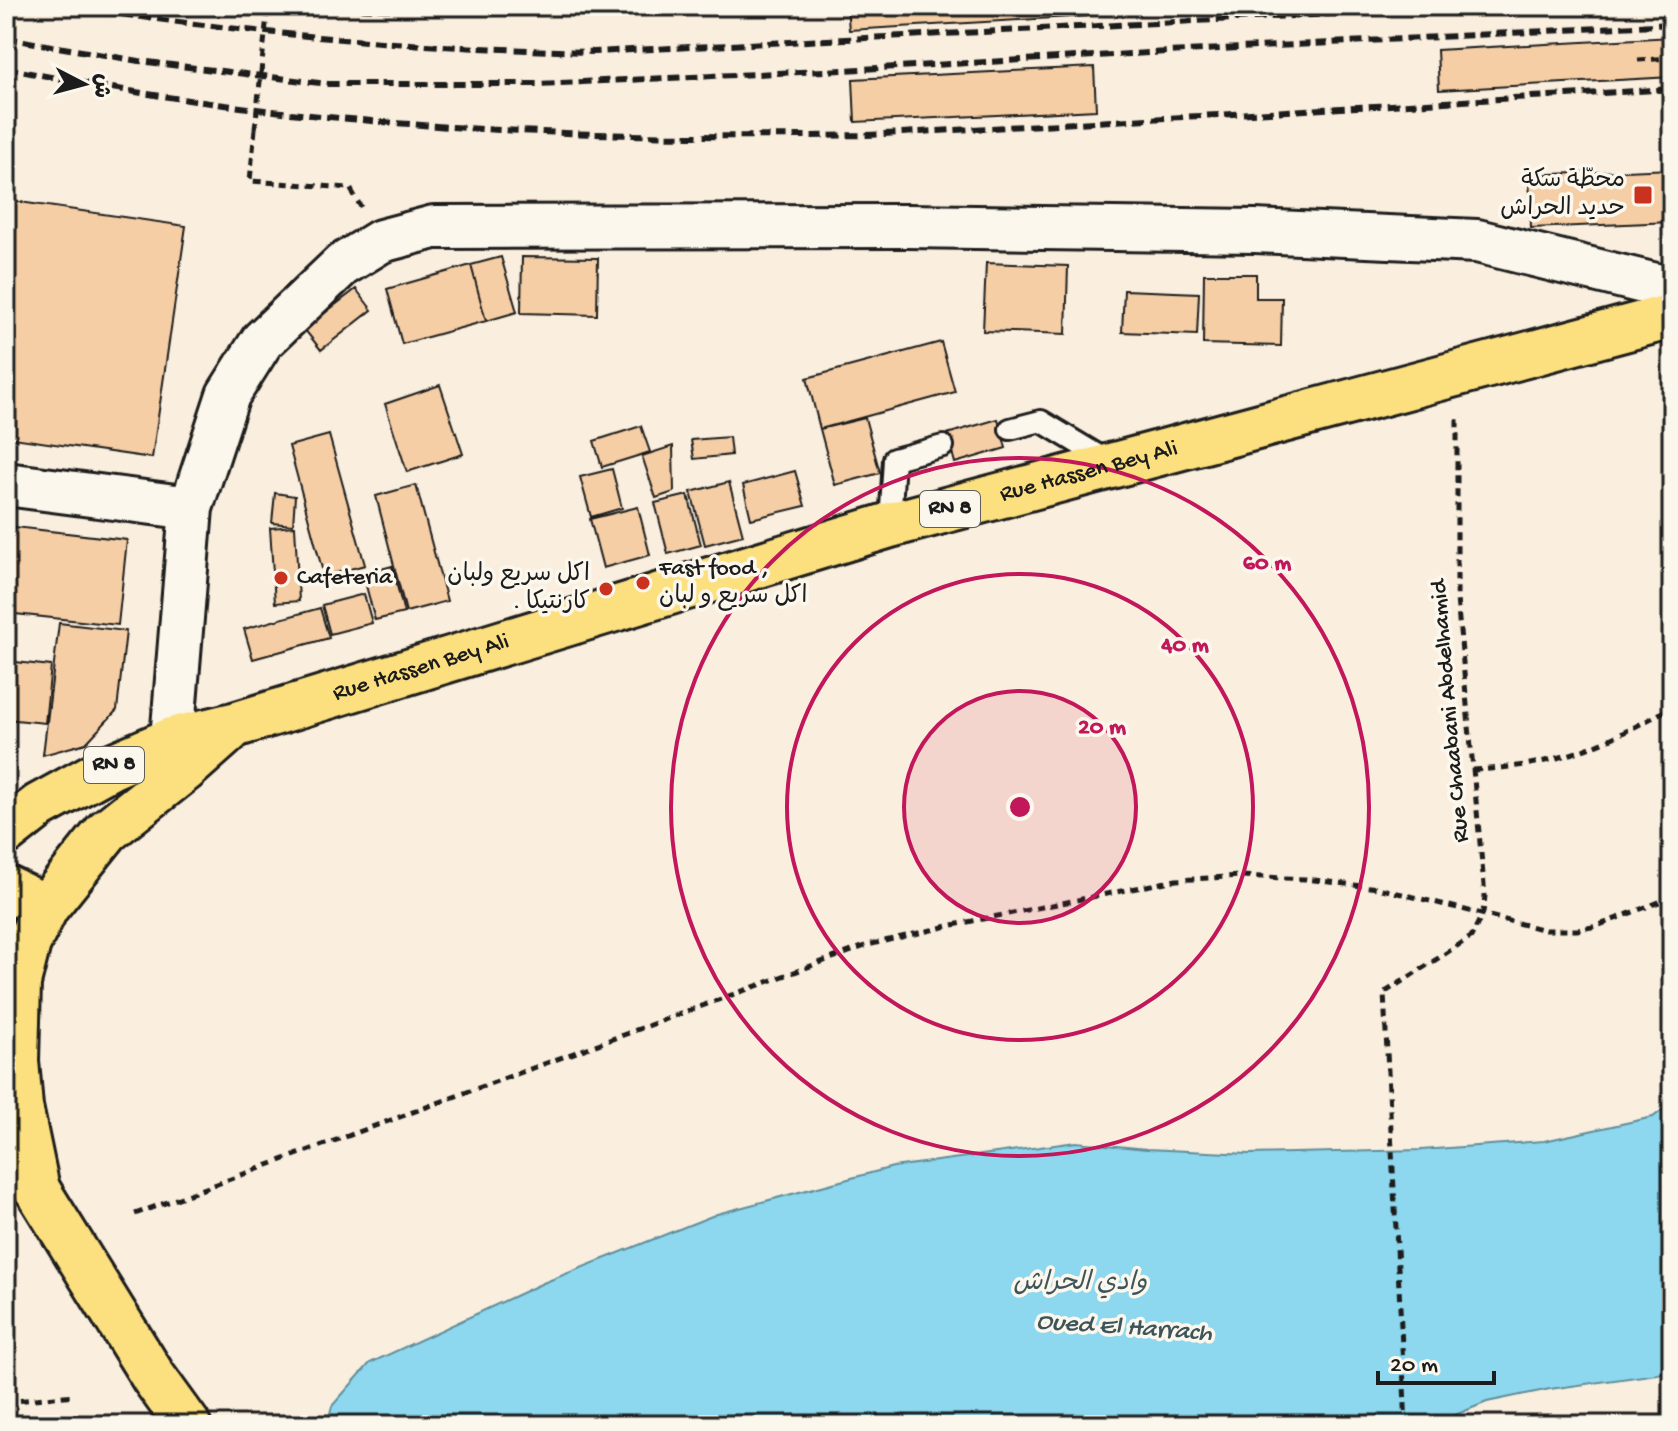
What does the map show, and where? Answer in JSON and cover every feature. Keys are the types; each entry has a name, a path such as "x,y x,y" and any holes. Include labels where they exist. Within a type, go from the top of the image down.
{"main road":[{"name":"Rue Hassen Bey Ali","path":"234,725 890,525 1112,464 1457,376 1672,316"},
{"name":"RN 8","path":"6,832 39,806 112,766 172,740 234,725"},
{"name":"RN 8","path":"37,1189 20,1107 16,1061 18,983 27,928 107,831 184,770 234,725"},
{"path":"6,789 112,766"},
{"path":"6,888 27,928"},
{"name":"RN 8","path":"6,1152 37,1189 154,1378 188,1425"}],"street":[{"path":"172,740 191,508 228,395 262,341 342,265 381,241 434,227 907,226 1255,231 1477,241 1672,289"},
{"path":"6,484 191,508"}],"lane":[{"path":"1010,429 1041,421 1112,464"},
{"path":"890,525 894,459 943,446"}],"path":[{"path":"268,6 250,181 350,188"},
{"path":"1638,60 1672,58"},
{"name":"Rue Chaabani Abdelhamid","path":"1457,376 1457,599 1484,880 1483,913"},
{"path":"1473,770 1543,763 1576,754 1609,741 1672,707"},
{"path":"135,1214 868,945 948,926 1176,880 1242,876 1306,879 1378,888 1545,930 1577,930 1597,926 1672,897"},
{"path":"1406,1425 1384,993 1471,937 1483,913"},
{"path":"6,1402 74,1395"}],"water":[{"name":"وادي الحراش","path":"1672,1103 1672,1372 1550,1389 1487,1402 1438,1422 1414,1425 327,1425 332,1406 370,1363 543,1283 717,1214 893,1167 1076,1142 1249,1154 1421,1150 1544,1141 1653,1117"}],"building":[{"path":"847,6 1085,6 1086,16 849,30"},
{"path":"1672,37 1672,77 1439,90 1437,50"},
{"path":"1094,67 1096,110 855,122 853,79"},
{"path":"1672,169 1672,222 1531,228 1529,175"},
{"path":"6,200 186,226 152,458 6,437"},
{"path":"501,257 517,312 486,321 471,265"},
{"path":"522,257 598,258 597,315 521,313"},
{"path":"986,263 1068,266 1066,334 983,331"},
{"path":"471,265 486,321 402,344 387,289"},
{"path":"1204,274 1256,274 1256,298 1282,298 1281,346 1203,344"},
{"path":"356,289 372,310 321,350 304,329"},
{"path":"1124,290 1199,293 1197,335 1122,332"},
{"path":"941,342 955,392 820,429 807,378"},
{"path":"440,385 463,454 407,472 385,404"},
{"path":"865,418 880,473 835,485 820,429"},
{"path":"998,419 1006,448 955,463 947,434"},
{"path":"641,426 650,452 602,467 594,441"},
{"path":"329,435 365,565 324,576 289,446"},
{"path":"729,437 731,455 694,459 691,440"},
{"path":"673,446 674,492 656,498 642,456"},
{"path":"612,469 622,508 591,517 580,477"},
{"path":"795,471 805,506 751,519 743,485"},
{"path":"729,482 743,535 705,545 691,492"},
{"path":"416,485 447,601 406,612 376,496"},
{"path":"275,493 295,496 293,525 272,523"},
{"path":"688,495 701,545 668,554 655,503"},
{"path":"638,507 650,555 603,568 590,519"},
{"path":"6,526 127,540 118,625 6,613"},
{"path":"295,526 299,601 275,603 270,528"},
{"path":"392,566 404,613 375,620 363,574"},
{"path":"364,594 372,623 330,634 322,605"},
{"path":"320,608 329,638 253,659 244,629"},
{"path":"59,623 126,631 117,710 86,743 43,755"},
{"path":"6,661 51,666 45,723 6,719"}],"railway":[{"path":"68,6 330,38 594,52 1486,6"},
{"path":"270,6 389,9 524,6"},
{"path":"6,38 139,61 328,84 538,84 1672,24"},
{"path":"6,68 112,88 326,117 542,132 651,135 867,135 1672,89"}],"place":[{"name":"محطّة سكة حديد الحراش","path":"1643,195"},
{"name":"Cafeteria","path":"281,578"},
{"name":"Fast food , اكل سريع و لبان","path":"643,583"},
{"name":"اكل سريع ولبان . كارنتيكا","path":"606,589"}],"water label":[{"name":"Oued El Harrach","path":"1124,1329"}]}
